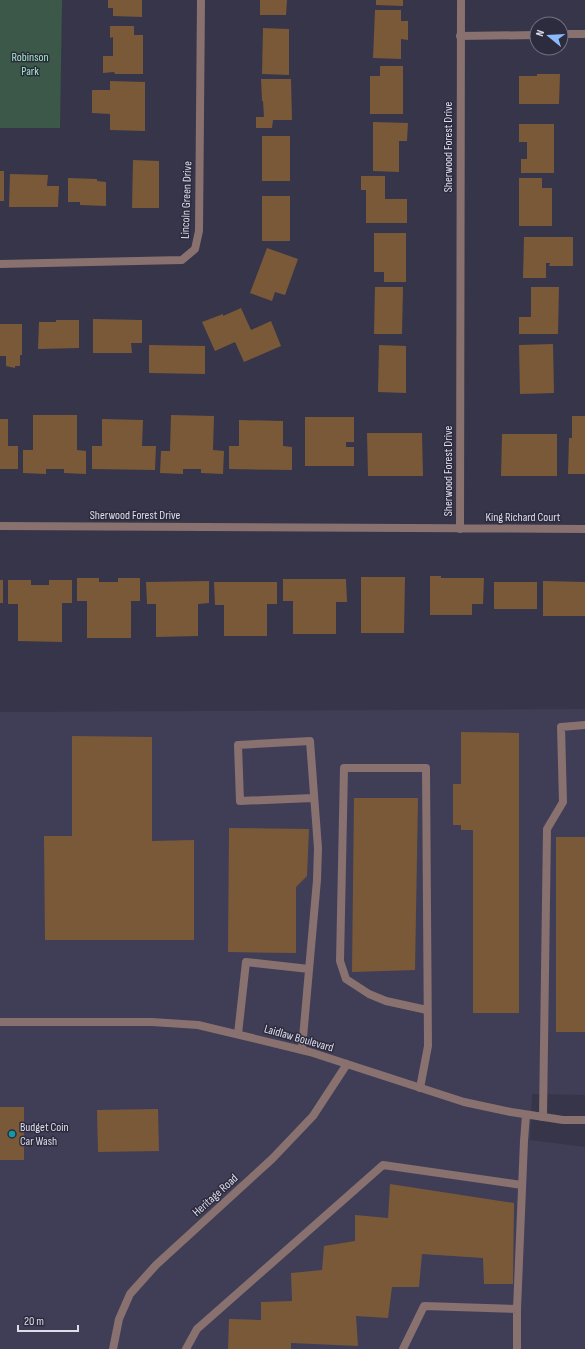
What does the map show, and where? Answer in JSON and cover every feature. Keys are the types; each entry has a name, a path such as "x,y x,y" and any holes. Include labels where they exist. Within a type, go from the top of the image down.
{"street":[{"name":"Lincoln Green Drive","path":"0,264 182,260 196,249 198,231 201,0"},
{"name":"Sherwood Forest Drive","path":"0,526 460,529 461,0"},
{"path":"569,34 585,34"},
{"path":"460,36 529,35"},
{"name":"King Richard Court","path":"460,529 585,529"},
{"path":"543,1118 547,829 563,802 561,727 585,725"},
{"path":"302,1049 317,880 318,848 313,798 310,741 238,745 240,801 313,798"},
{"path":"420,1088 428,1046 426,768 344,768 340,960 346,979 369,994 386,1001 427,1010"},
{"path":"238,1034 246,962 309,969"},
{"name":"Laidlaw Boulevard","path":"0,1022 152,1022 198,1026 302,1049 464,1102 543,1118 585,1120"},
{"name":"Heritage Road","path":"113,1349 119,1319 130,1294 156,1265 272,1159 313,1116 347,1064"},
{"path":"517,1349 517,1309 526,1115"},
{"path":"186,1349 197,1329 383,1164 522,1186"},
{"path":"403,1349 424,1306 517,1309"}],"shaded area":[{"path":"585,709 585,1095 532,1094 530,1140 585,1147 585,1349 0,1349 0,712"}],"green space":[{"name":"Robinson Park","path":"0,0 62,0 60,128 0,128"}],"building":[{"path":"108,0 142,0 142,17 113,16 113,8 108,8"},
{"path":"260,0 287,0 286,15 260,15"},
{"path":"376,0 403,0 403,6 376,5"},
{"path":"375,10 401,10 401,21 408,21 408,40 401,39 401,59 373,58"},
{"path":"110,26 134,26 134,35 143,35 143,74 115,74 114,72 103,73 103,56 113,56 113,37 110,38"},
{"path":"263,28 289,29 289,75 262,74"},
{"path":"380,66 403,66 403,114 370,114 370,76 380,76"},
{"path":"537,74 560,74 559,104 519,104 519,76 537,76"},
{"path":"261,79 291,79 292,120 273,120 272,128 256,128 256,117 264,117"},
{"path":"110,81 145,82 145,131 110,130 110,114 92,113 92,90 110,90"},
{"path":"373,122 408,123 407,141 399,141 399,172 373,171"},
{"path":"519,124 554,124 554,173 521,173 521,159 527,159 527,142 519,142"},
{"path":"262,136 290,136 290,181 262,181"},
{"path":"133,160 159,161 159,208 132,208"},
{"path":"0,171 4,171 4,201 0,201"},
{"path":"10,174 48,175 47,186 59,186 58,207 9,207"},
{"path":"361,176 385,176 385,199 407,199 407,223 366,223 366,190 361,190"},
{"path":"68,178 97,179 97,181 106,182 106,206 80,205 80,202 68,202"},
{"path":"519,178 542,178 542,188 552,188 552,226 519,226"},
{"path":"262,196 290,196 290,241 262,241"},
{"path":"374,233 406,233 406,282 384,282 384,272 374,272"},
{"path":"524,237 573,237 573,266 549,266 550,263 546,263 546,278 523,278"},
{"path":"267,248 298,259 285,295 275,292 272,301 250,293"},
{"path":"375,287 403,287 402,334 374,334"},
{"path":"531,287 559,287 558,334 519,334 519,317 531,317"},
{"path":"241,308 251,330 271,321 281,346 244,362 235,342 215,351 202,322 223,314 223,316"},
{"path":"93,319 142,320 142,343 131,343 132,353 93,353"},
{"path":"56,320 79,320 79,348 38,349 39,322 56,322"},
{"path":"0,324 22,324 22,355 20,355 20,366 15,366 15,368 6,366 6,356 0,356"},
{"path":"553,344 554,393 520,394 519,345"},
{"path":"149,345 205,346 205,374 149,373"},
{"path":"379,345 406,346 406,393 378,392"},
{"path":"33,415 77,415 77,450 86,451 86,474 64,473 64,469 46,469 46,474 23,473 23,450 33,450"},
{"path":"171,415 214,416 213,450 224,451 223,474 201,473 201,469 183,469 183,474 160,473 161,451 170,451"},
{"path":"572,416 585,416 585,474 568,474 569,438 572,438"},
{"path":"305,417 354,417 354,442 346,442 346,447 354,447 354,466 305,466"},
{"path":"0,419 8,419 8,446 18,446 18,469 0,469"},
{"path":"102,419 143,420 142,446 156,446 155,470 92,469 92,446 102,446"},
{"path":"239,420 283,421 283,446 292,447 292,470 229,469 229,446 239,446"},
{"path":"367,433 422,433 423,476 368,476"},
{"path":"502,434 557,434 557,476 501,476"},
{"path":"430,576 441,576 441,578 484,578 483,604 472,604 472,615 430,615"},
{"path":"361,577 405,577 404,633 361,633"},
{"path":"77,578 99,578 99,582 118,582 118,578 140,578 140,601 131,601 131,638 87,638 87,601 77,601"},
{"path":"283,579 346,579 347,602 336,602 336,634 293,634 293,601 283,601"},
{"path":"0,580 3,580 3,603 0,603"},
{"path":"8,580 31,580 31,585 49,585 49,580 72,580 72,603 62,603 62,642 18,641 18,604 8,604"},
{"path":"209,581 209,603 198,604 198,636 156,637 156,604 147,604 146,582"},
{"path":"543,581 585,582 585,616 543,616"},
{"path":"214,582 277,582 277,604 267,604 267,636 224,636 224,605 215,605"},
{"path":"494,582 537,582 537,609 494,609"},
{"path":"461,732 519,733 519,1013 473,1013 473,830 461,830 461,825 453,825 453,784 461,784"},
{"path":"72,736 152,737 152,841 194,840 194,940 45,940 44,836 72,836"},
{"path":"354,798 418,798 415,970 352,972"},
{"path":"229,828 309,829 307,876 296,887 296,953 228,952"},
{"path":"556,837 585,837 585,1032 556,1032"},
{"name":"Budget Coin Car Wash","path":"0,1107 24,1107 24,1160 0,1160"},
{"path":"158,1109 159,1151 98,1152 97,1110"},
{"path":"390,1184 514,1203 513,1284 484,1284 483,1258 422,1254 419,1287 392,1287 388,1318 356,1316 358,1346 291,1343 291,1349 228,1349 229,1319 261,1320 261,1302 292,1301 291,1273 322,1270 324,1246 355,1241 355,1215 388,1218"}],"place":[{"name":"Budget Coin Car Wash","path":"12,1134"}]}
